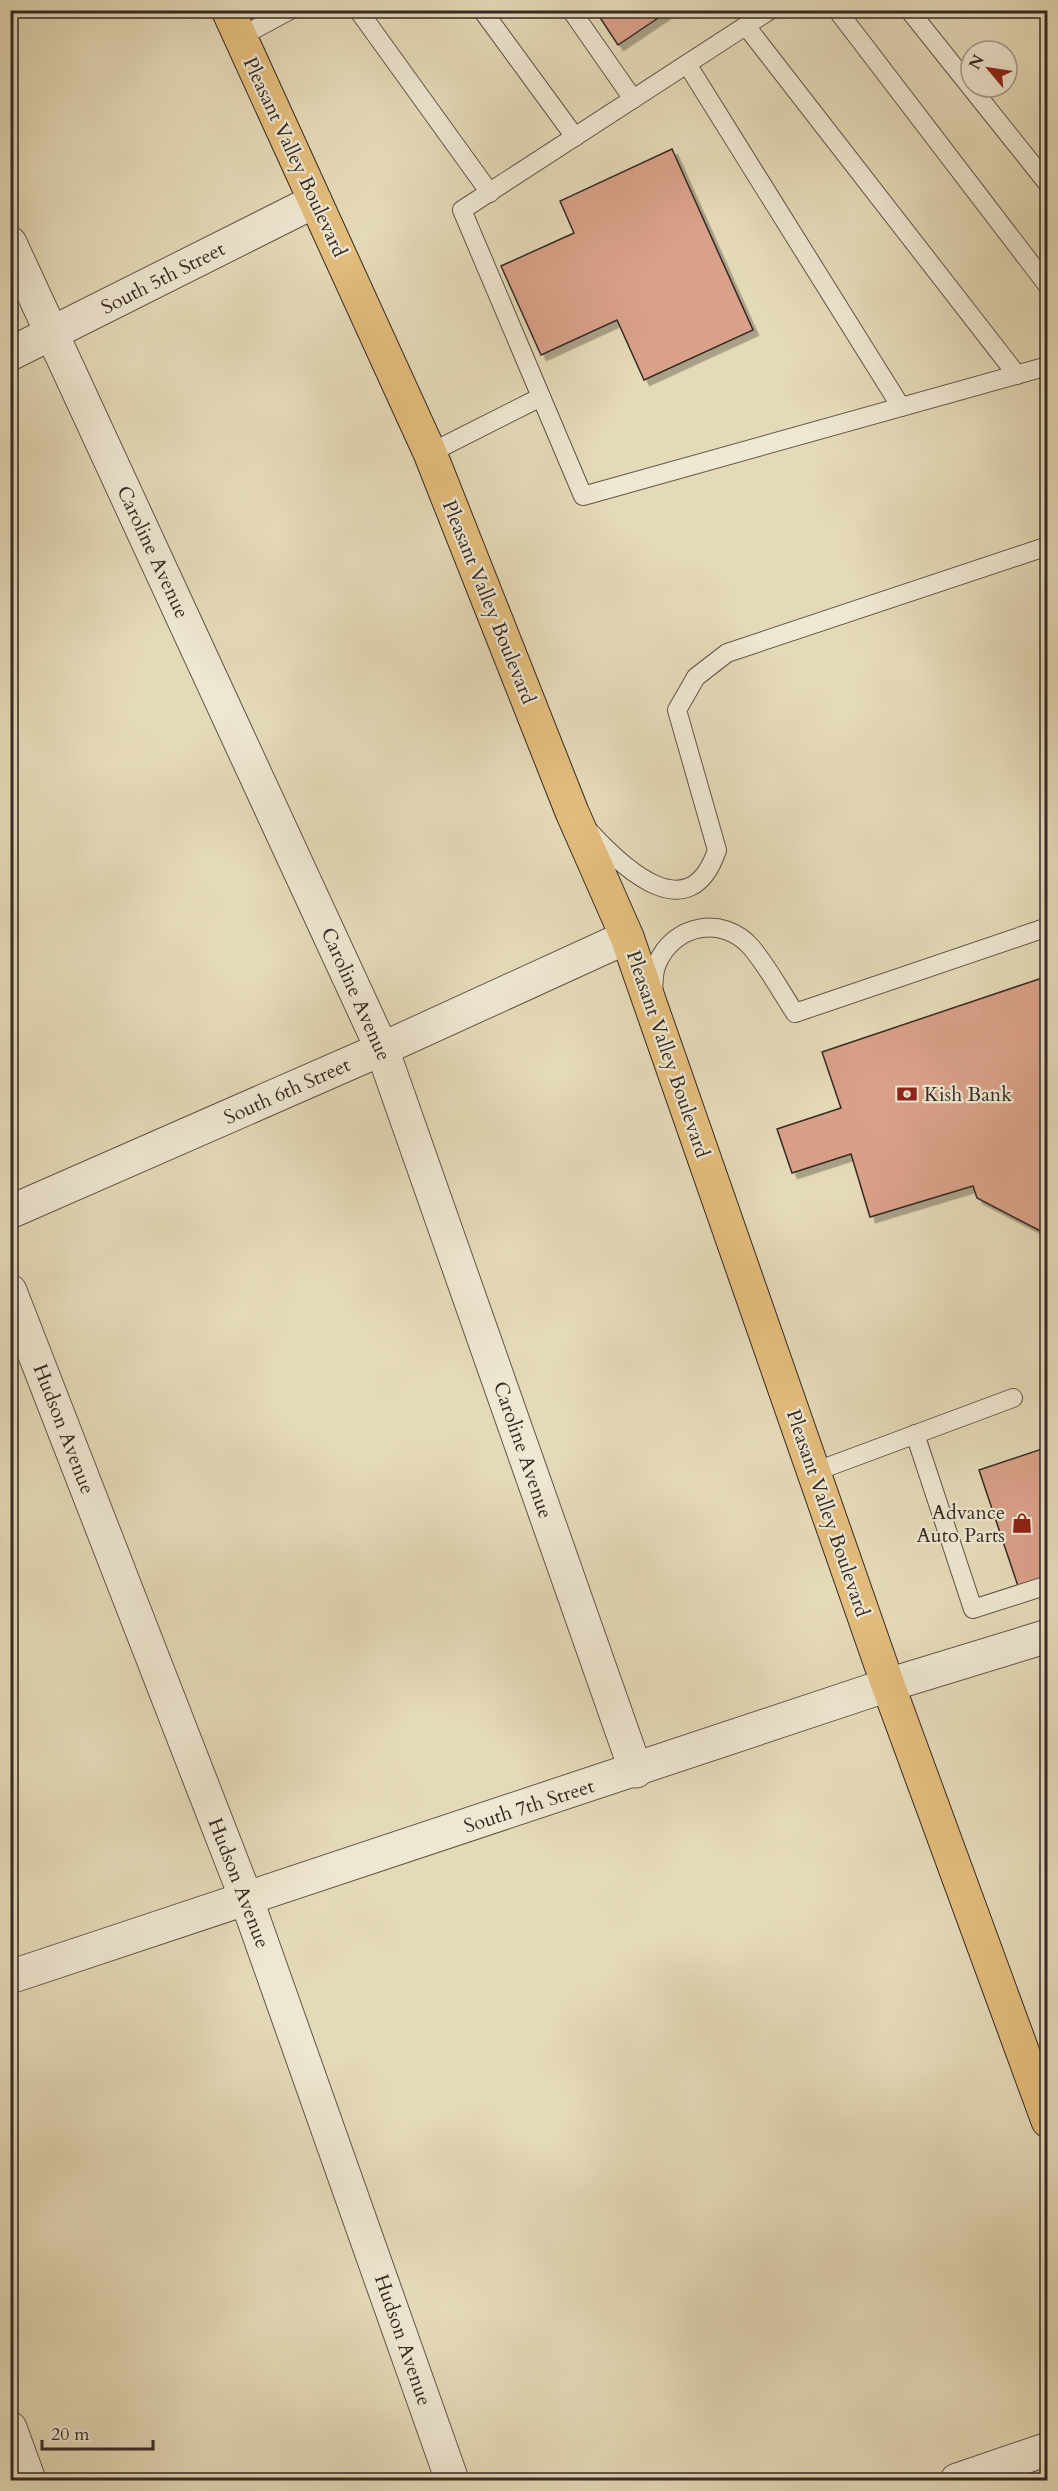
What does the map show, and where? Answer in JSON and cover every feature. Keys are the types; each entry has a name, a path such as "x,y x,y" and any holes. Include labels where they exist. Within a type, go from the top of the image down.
{"main road":[{"name":"Pleasant Valley Boulevard","path":"234,24 430,453 572,812 627,936 888,1685 1047,2121"}],"street":[{"name":"South 5th Street","path":"10,354 315,201"},
{"name":"Caroline Avenue","path":"10,243 382,1049 636,1771"},
{"name":"South 6th Street","path":"10,1212 382,1049 627,936"},
{"name":"Hudson Avenue","path":"10,1291 246,1898 452,2481"},
{"name":"South 7th Street","path":"10,1977 636,1771 888,1685 1047,1636"},
{"path":"10,2428 29,2481"},
{"path":"957,2481 1047,2449"}],"lane":[{"path":"234,24 290,10"},
{"path":"358,10 490,193"},
{"path":"482,10 575,137"},
{"path":"571,10 633,99"},
{"path":"770,10 462,210 583,496 1047,366"},
{"path":"837,10 1047,286"},
{"path":"909,10 1047,184"},
{"path":"746,26 1017,375"},
{"path":"687,64 901,407"},
{"path":"430,453 541,397"},
{"path":"572,812 618,861 671,891 690,889 710,871 717,850 677,710 696,677 727,653 1047,546"},
{"path":"652,1007 656,964 670,945 683,933 704,926 724,928 750,946 795,1013 1047,927"},
{"path":"814,1472 1013,1398"},
{"path":"915,1434 973,1609 1047,1585"}],"building":[{"path":"595,10 670,10 618,45"},
{"path":"672,149 753,330 644,380 617,320 541,355 501,266 574,233 560,201"},
{"path":"1048,976 1048,1235 977,1198 973,1186 870,1217 851,1154 792,1173 777,1129 841,1108 822,1052"},
{"name":"Advance Auto Parts","path":"1048,1447 1048,1576 1018,1586 979,1470"}],"place":[{"name":"Kish Bank","path":"907,1094"},
{"name":"Advance Auto Parts","path":"1022,1523"}]}
